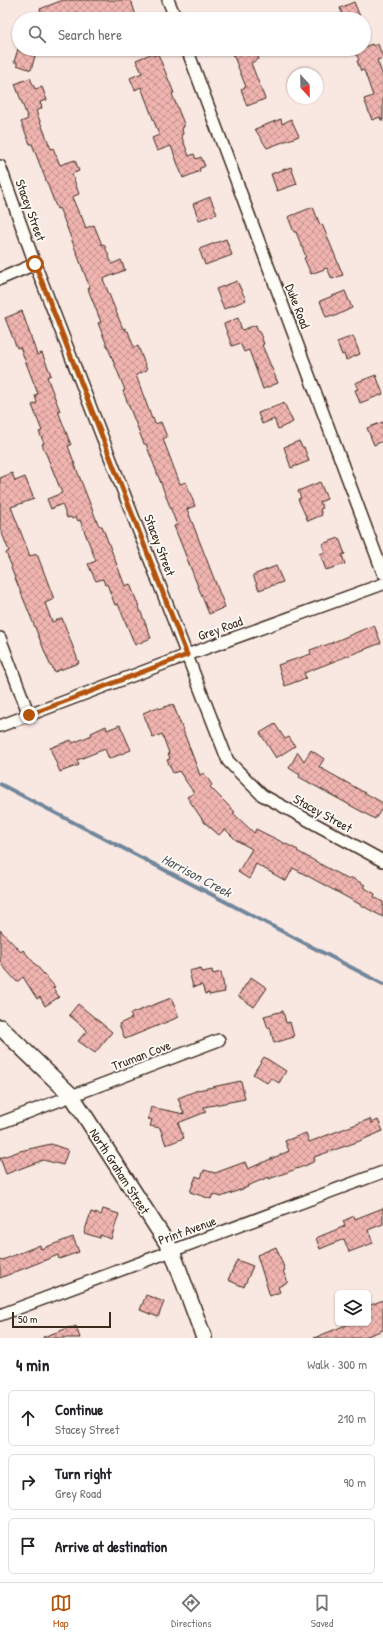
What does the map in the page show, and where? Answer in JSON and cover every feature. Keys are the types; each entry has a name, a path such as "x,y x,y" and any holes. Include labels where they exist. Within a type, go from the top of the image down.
{"main road":[{"name":"North Graham Street","path":"0,1027 72,1096 172,1251 204,1338"}],"street":[{"path":"168,0 173,12"},
{"name":"Duke Road","path":"190,56 383,573"},
{"name":"Stacey Street","path":"0,166 35,264 228,760 262,795 383,861"},
{"path":"0,279 35,264"},
{"name":"Grey Road","path":"0,726 187,655 383,584"},
{"path":"0,638 29,715"},
{"name":"Truman Cove","path":"0,1123 219,1040"},
{"name":"Print Avenue","path":"0,1315 383,1172"}],"building":[{"path":"63,0 131,0 135,12 41,12 40,9"},
{"path":"354,2 358,12 341,12 340,8"},
{"path":"371,44 373,46 378,44 383,58 377,60 383,76 383,120 381,120 380,117 372,120 364,99 373,96 364,70 361,71 357,61 359,60 357,56 371,56"},
{"path":"16,56 35,56 31,70 17,65 17,62 14,62"},
{"path":"146,56 159,56 174,93 172,94 184,124 184,127 182,128 183,134 181,135 189,156 194,154 196,159 201,157 205,166 199,169 200,171 183,178 171,146 157,151 152,138 159,135 155,124 141,87 135,90 130,78 142,73 136,60"},
{"path":"234,56 258,56 259,59 251,63 265,99 247,106 241,89 246,87"},
{"path":"30,78 35,89 42,87 47,100 40,102 42,108 36,111 51,149 53,148 60,165 75,160 79,171 72,174 79,194 72,197 80,216 81,215 86,228 94,225 112,264 121,260 125,270 103,279 123,329 125,328 126,331 128,331 134,348 138,346 147,370 136,375 152,419 153,418 155,424 161,422 167,437 163,439 180,484 186,482 195,506 187,509 225,607 209,614 174,526 177,525 146,444 144,444 123,391 125,390 98,323 101,322 88,289 90,288 63,217 59,208 57,209 32,144 30,144 21,122 28,119 15,84"},
{"path":"281,119 282,124 291,119 299,136 267,148 255,129"},
{"path":"291,167 297,184 277,191 271,174"},
{"path":"210,197 217,214 199,220 193,204"},
{"path":"313,207 320,225 322,224 343,275 332,279 327,268 311,274 304,258 306,257 296,232 294,232 288,217"},
{"path":"226,239 232,255 205,265 199,249"},
{"path":"237,281 246,300 224,309 216,289"},
{"path":"345,291 352,308 333,317 333,315 326,317 320,301"},
{"path":"22,311 37,355 42,353 51,375 47,377 60,411 58,411 71,445 68,446 81,481 98,524 102,526 125,586 130,584 151,638 135,645 118,604 115,605 107,584 105,585 103,579 96,581 88,564 96,561 80,520 78,521 76,517 72,519 71,517 67,518 62,504 51,509 47,499 62,493 42,444 44,443 39,432 42,431 32,405 37,403 35,395 38,394 20,347 17,348 5,318"},
{"path":"238,318 242,330 256,325 264,344 262,345 278,383 263,389 249,350 244,352 240,343 232,346 224,324"},
{"path":"353,336 360,354 346,360 344,354 342,355 337,342"},
{"path":"376,375 383,394 360,403 355,390 358,389 355,383"},
{"path":"284,403 293,422 278,429 274,419 262,424 258,413"},
{"path":"383,422 383,441 374,445 367,428"},
{"path":"299,441 302,447 304,447 309,461 291,468 284,447"},
{"path":"12,473 15,481 25,477 34,499 11,507 30,556 37,554 54,599 45,603 52,622 62,618 79,663 54,672 11,568 12,567 6,553 9,551 0,528 0,478"},
{"path":"320,482 327,499 320,502 323,508 320,509 322,515 308,521 298,499 301,498 298,491"},
{"path":"339,538 345,554 342,555 345,564 326,570 320,554 325,552 322,544"},
{"path":"276,566 283,582 259,590 253,575"},
{"path":"374,625 381,643 304,673 306,678 285,686 278,665 311,654 310,650 324,646"},
{"path":"173,704 200,775 204,773 212,785 210,787 235,812 233,813 254,833 256,829 298,850 297,851 349,880 350,877 365,885 363,887 375,894 374,897 383,902 383,917 293,868 286,881 256,864 249,879 238,872 252,849 236,840 225,829 219,835 204,822 187,797 194,793 179,771 173,773 167,760 170,759 169,753 162,734 153,738 143,713 158,707 159,709"},
{"path":"275,724 285,739 289,737 295,746 276,758 260,733"},
{"path":"120,725 131,750 109,759 105,749 77,760 79,765 60,772 50,748 71,740 73,743 92,735 91,733 106,726 107,730"},
{"path":"311,750 324,759 319,767 383,803 383,807 375,819 299,777 300,775 289,768 298,752 304,761"},
{"path":"0,930 21,952 23,950 55,987 53,988 59,997 45,1006 40,997 37,999 23,977 17,982 0,963"},
{"path":"201,968 202,972 212,970 213,974 221,972 225,992 209,995 209,993 205,994 202,985 193,987 189,971"},
{"path":"251,977 267,988 254,1007 238,996"},
{"path":"171,998 179,1017 125,1039 119,1024 132,1018 130,1014"},
{"path":"78,1004 112,1032 95,1053 78,1041 87,1030 69,1015"},
{"path":"283,1011 286,1023 290,1022 294,1037 274,1043 270,1027 268,1028 264,1016"},
{"path":"264,1057 286,1071 279,1083 271,1078 267,1083 253,1074"},
{"path":"241,1081 245,1099 204,1107 206,1112 178,1123 184,1138 166,1145 160,1128 150,1126 152,1120 148,1119 151,1107 184,1114 178,1098 198,1090"},
{"path":"370,1119 372,1123 378,1120 383,1131 314,1157 315,1161 307,1165 269,1179 269,1177 221,1197 213,1194 211,1199 190,1192 196,1176 201,1178 204,1170 215,1173 245,1162 248,1169 289,1151 285,1141 306,1133 309,1142"},
{"path":"51,1144 68,1150 63,1165 43,1160 6,1174 0,1158 20,1151"},
{"path":"383,1208 383,1224 368,1230 373,1243 349,1252 344,1239 320,1249 316,1238 345,1226 343,1221 354,1216 355,1219"},
{"path":"103,1209 119,1214 111,1239 100,1235 100,1238 84,1233 91,1212 101,1215"},
{"path":"73,1237 79,1252 59,1259 58,1255 0,1278 0,1261 40,1245 41,1249"},
{"path":"276,1247 288,1282 278,1287 280,1292 270,1296 257,1255"},
{"path":"237,1260 253,1266 244,1287 228,1280"},
{"path":"146,1295 164,1302 158,1317 140,1310"},
{"path":"383,1300 383,1330 362,1338 314,1338 344,1326 371,1326 371,1305"},
{"path":"76,1326 80,1338 43,1338 43,1337"}],"waterway":[{"name":"Harrison Creek","path":"0,784 383,984"}],"route":[{"path":"29,715 187,655 35,264"}]}
